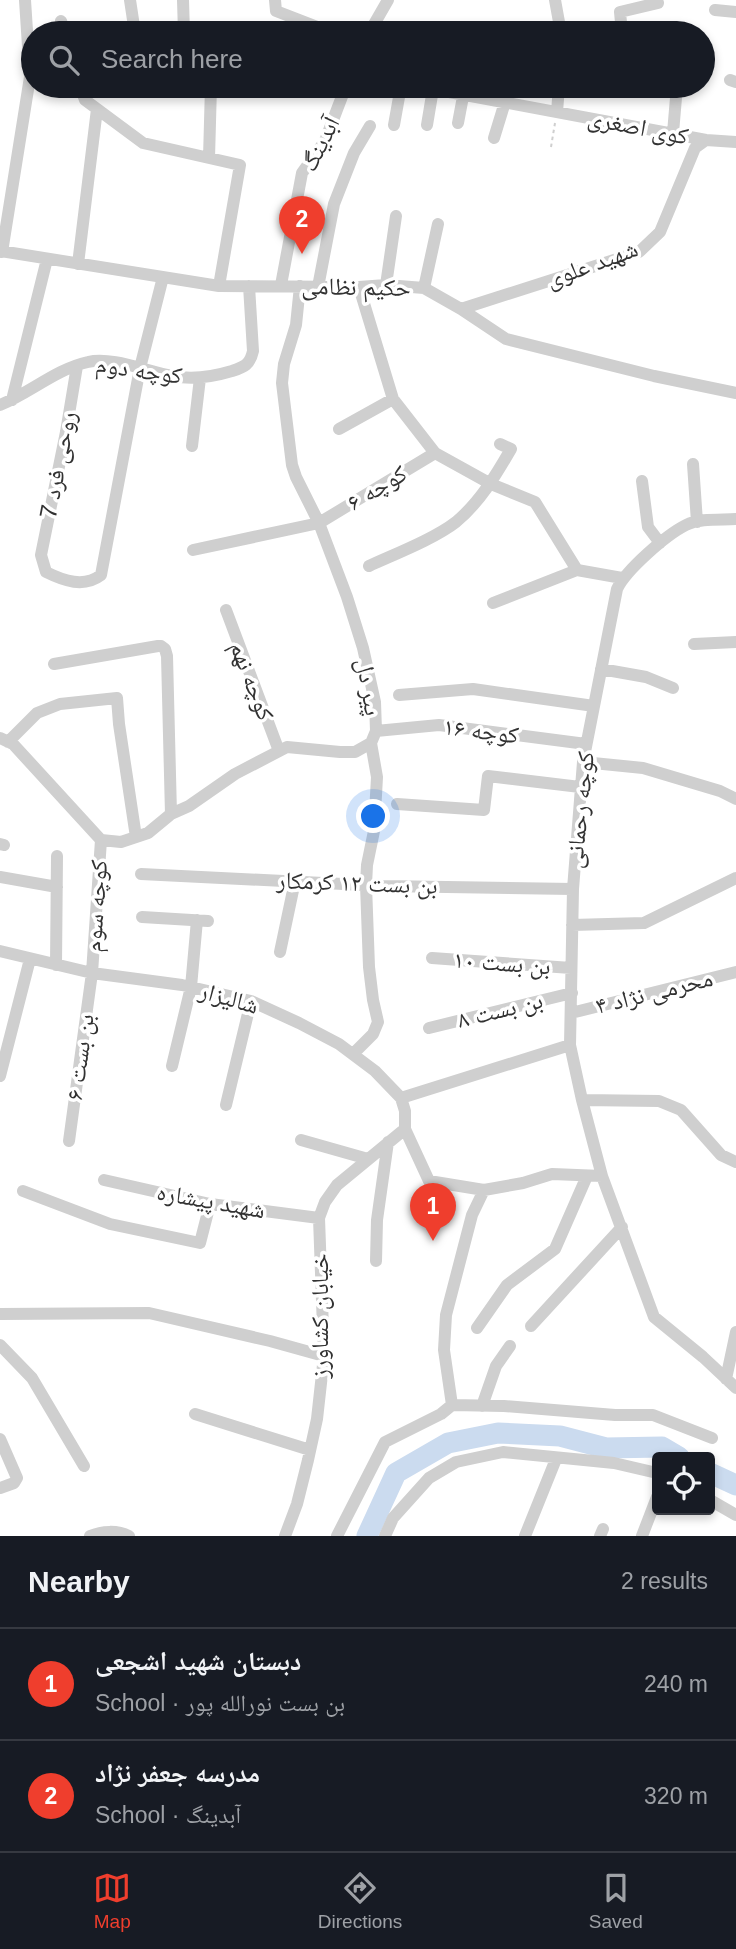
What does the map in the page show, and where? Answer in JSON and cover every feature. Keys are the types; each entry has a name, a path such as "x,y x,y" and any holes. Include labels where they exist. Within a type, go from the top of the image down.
{"street":[{"path":"25,0 26,21"},
{"path":"130,0 133,21"},
{"path":"183,0 184,21"},
{"path":"275,0 276,11 302,21"},
{"path":"376,21 388,0"},
{"path":"555,0 559,21"},
{"path":"621,21 620,12 657,3 657,0"},
{"path":"715,10 736,12"},
{"path":"1,252 27,98"},
{"path":"84,98 143,144 240,165 219,286"},
{"path":"209,158 211,98"},
{"name":"آبدینگ","path":"281,285 302,173 325,142 341,98"},
{"path":"394,125 399,98"},
{"path":"427,125 432,98"},
{"path":"458,123 463,98"},
{"name":"کوی اصغری","path":"491,98 673,134 736,142"},
{"path":"557,112 558,98"},
{"path":"673,134 676,98"},
{"path":"495,138 505,102"},
{"path":"78,264 97,109"},
{"path":"318,287 334,204 354,153 370,126"},
{"name":"شهید علوی","path":"461,309 639,252 660,232 695,148 706,139"},
{"path":"386,285 396,216"},
{"path":"424,288 438,224"},
{"name":"حکیم نظامی","path":"1,252 219,286 386,285 424,288 506,340 736,393"},
{"path":"6,402 47,259"},
{"path":"140,368 163,277"},
{"name":"کوچه دوم","path":"6,402 89,361 114,363 173,376 200,378 246,367 253,351 249,286"},
{"name":"پیر دل","path":"101,840 121,842 148,833 171,814 188,806 235,774 287,747 355,751 373,737 375,702 363,648 319,523 292,465 282,383 284,364 296,325 300,286"},
{"path":"359,287 393,399 435,453 491,484 535,502 578,570"},
{"name":"روحی فرد 7","path":"77,366 41,555 46,572 69,581 88,582 101,575 140,368"},
{"path":"192,446 200,378"},
{"path":"339,429 393,399"},
{"path":"369,566 456,522 491,484 511,449 500,444"},
{"name":"کوچه ۶","path":"193,550 319,523 435,453"},
{"path":"693,464 697,522"},
{"path":"642,481 648,527 660,543"},
{"path":"493,603 578,570 622,578 660,543 686,525 736,519"},
{"name":"کوچه رحمانی","path":"622,578 617,589 601,668 580,787 573,888 570,1045 602,1176 654,1318 731,1383"},
{"name":"کوچه نهم","path":"226,610 279,751"},
{"path":"694,644 736,642"},
{"path":"54,664 158,646 165,649 171,814"},
{"path":"601,668 646,677 673,688"},
{"path":"400,695 473,689 594,706"},
{"path":"101,840 12,744 4,740 37,713 60,704 117,698 136,837"},
{"name":"کوچه ۱۶","path":"373,737 439,725 586,744"},
{"path":"353,1054 373,1034 378,1022 369,967 366,885 374,831 377,777 373,737"},
{"path":"583,761 643,768 736,799"},
{"path":"397,804 484,810 488,776 580,787"},
{"name":"کوچه سوم","path":"92,973 101,840"},
{"path":"56,965 57,856"},
{"name":"بن بست ۱۲ کرمکار","path":"141,874 366,885 573,888"},
{"path":"0,877 57,887"},
{"path":"572,925 644,923 736,878"},
{"path":"280,952 295,881"},
{"path":"142,917 202,920 191,987 172,1066"},
{"name":"شالیزار","path":"0,951 92,973 191,987 251,1001 340,1044 375,1071 401,1098"},
{"name":"بن بست ۱۰","path":"432,958 571,968"},
{"path":"0,1076 30,959"},
{"name":"محرمی نژاد ۴","path":"571,1013 736,972"},
{"name":"بن بست ۶","path":"69,1141 92,973"},
{"name":"بن بست ۸","path":"429,1028 572,993"},
{"path":"226,1105 251,1001"},
{"path":"570,1045 401,1098 405,1111 405,1129 429,1181 484,1190 523,1183 552,1174 602,1176"},
{"path":"582,1100 659,1101 681,1110 721,1155 736,1162"},
{"name":"خیابان کشاورز","path":"285,1536 297,1504 317,1419 324,1356 319,1218 325,1202 337,1185 405,1129"},
{"path":"301,1140 368,1159"},
{"path":"376,1261 377,1220 388,1142"},
{"path":"477,1328 507,1285 555,1249 587,1175"},
{"name":"شهید پیشاره","path":"104,1180 210,1204 319,1218"},
{"path":"452,1405 444,1350 446,1315 472,1215 484,1190"},
{"path":"23,1191 110,1224 200,1243 210,1204"},
{"path":"531,1326 622,1227"},
{"path":"0,1314 149,1313 324,1356"},
{"path":"731,1383 736,1332"},
{"path":"0,1345 32,1378 84,1466"},
{"path":"482,1406 496,1366 510,1346"},
{"path":"337,1536 384,1442 441,1414 452,1405 653,1415 712,1438"},
{"path":"195,1414 310,1450"},
{"path":"0,1438 17,1478 14,1483 0,1488"},
{"path":"385,1536 393,1518 429,1478 456,1462 503,1452 614,1463 652,1473"},
{"path":"525,1536 556,1459"},
{"path":"715,1503 736,1515"},
{"path":"642,1536 652,1510"},
{"path":"90,1536 102,1532 129,1536"}],"path":[{"path":"551,147 557,112"}],"waterway":[{"path":"367,1536 396,1473 448,1443 498,1433 560,1436 606,1448 662,1447 670,1452"},
{"path":"715,1475 736,1485"}],"place":[{"name":"مدرسه جعفر نژاد","path":"302,254"},
{"name":"دبستان شهید اشجعی","path":"433,1241"}]}
